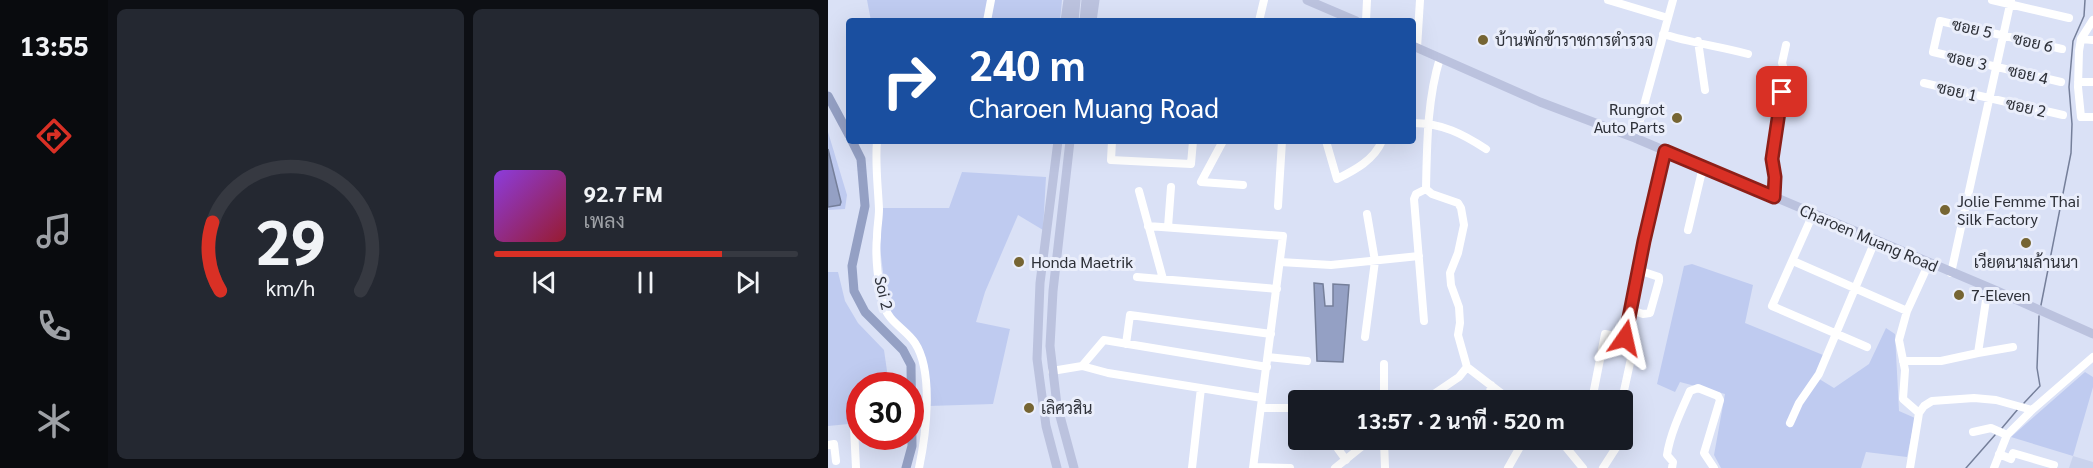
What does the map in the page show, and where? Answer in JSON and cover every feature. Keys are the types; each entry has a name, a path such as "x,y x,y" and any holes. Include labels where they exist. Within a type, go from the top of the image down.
{"main road":[{"path":"1065,18 1068,0"},
{"path":"1074,18 1076,0"},
{"path":"1084,18 1086,0"},
{"path":"1092,18 1095,0"},
{"path":"1307,0 1349,18"},
{"name":"Charoen Muang Road","path":"1416,47 1540,102 1635,138 1988,287 2093,334"},
{"path":"1052,144 1054,165"},
{"path":"1057,468 1044,418 1037,359 1040,283 1058,144"},
{"path":"1072,144 1053,291 1050,345 1058,405 1074,468"}],"street":[{"path":"988,18 991,0"},
{"path":"1260,18 1264,0"},
{"path":"1366,18 1367,0"},
{"path":"1416,38 1420,0"},
{"path":"1608,0 1668,18"},
{"path":"1635,138 1673,0"},
{"path":"1992,0 2011,2 2069,18"},
{"path":"1951,273 2011,2"},
{"path":"2093,20 2081,39 2078,81 2081,117 2093,117"},
{"name":"ซอย 5","path":"1940,21 2003,35"},
{"name":"ซอย 3","path":"1940,21 1933,52 1996,67"},
{"path":"1663,34 1688,42 1698,41 1748,54"},
{"name":"ซอย 6","path":"2003,35 2062,49"},
{"path":"2081,39 2093,40"},
{"path":"1698,41 1705,90"},
{"path":"1774,197 1773,144 1785,72 1782,63 1786,45"},
{"path":"1426,189 1428,123 1435,74 1440,58"},
{"name":"ซอย 4","path":"1996,67 2061,82"},
{"path":"2078,81 2093,82"},
{"name":"ซอย 1","path":"1924,83 1989,98"},
{"name":"ซอย 2","path":"1989,98 2063,115"},
{"path":"1416,123 1428,123 1462,134 1486,149"},
{"name":"Soi 2","path":"877,144 879,215 876,238 884,307 893,322 909,334 922,353 926,383 926,436 920,468"},
{"path":"1112,144 1112,160 1191,164 1193,144"},
{"path":"1221,144 1201,182 1243,185"},
{"path":"1278,206 1282,144"},
{"path":"1327,144 1337,179 1354,171 1371,157 1380,144"},
{"path":"1625,338 1665,151"},
{"path":"1688,230 1703,167"},
{"path":"1167,227 1171,187"},
{"path":"1424,321 1414,199 1416,194 1426,189"},
{"path":"1426,189 1432,194 1458,203 1461,208 1464,225 1458,253 1450,273 1451,285 1459,307 1458,335 1467,367 1497,390"},
{"path":"1139,191 1163,279"},
{"path":"1365,338 1375,261 1367,214"},
{"path":"1813,214 1772,306 1867,347"},
{"path":"1148,225 1284,236 1253,467 1290,468"},
{"path":"1790,423 1799,403 1819,374 1875,241"},
{"path":"1280,262 1331,265 1419,256"},
{"path":"1793,261 1907,311"},
{"path":"1919,413 1903,399 1905,370 1899,340 1907,311 1929,263"},
{"path":"1631,310 1643,314 1650,313 1659,280 1656,275 1638,270"},
{"path":"1137,277 1277,289"},
{"path":"1978,353 1988,287"},
{"path":"1126,344 1130,315 1271,334"},
{"path":"1594,390 1605,334 1635,340 1624,390"},
{"path":"1082,366 1104,340 1266,367"},
{"path":"1903,361 1941,361 2013,347"},
{"path":"1268,357 1307,361"},
{"path":"1994,468 2007,435 2024,408 2093,357"},
{"path":"1383,364 1384,390"},
{"path":"1052,371 1082,366 1262,398"},
{"path":"1440,390 1459,377 1467,367"},
{"path":"1490,390 1491,385"},
{"path":"1192,468 1201,388"},
{"path":"1672,468 1673,462 1667,455 1668,449 1690,391 1698,388 1720,398 1704,453 1714,468"},
{"path":"1910,468 1919,413 1928,402 1974,398 1996,400 2024,408"},
{"path":"1261,408 1288,408"},
{"path":"1973,432 1991,428 2007,435"},
{"path":"828,444 834,444 836,461"},
{"path":"855,450 856,468"},
{"path":"1339,450 1346,460"},
{"path":"1335,468 1358,450"},
{"path":"1384,450 1385,468"},
{"path":"1508,468 1518,450"},
{"path":"1569,450 1584,468"},
{"path":"1603,468 1615,450"},
{"path":"1999,454 2011,459 2013,453 2054,465"}],"shaded area":[{"path":"867,0 1062,0 1060,18 870,18"},
{"path":"828,132 847,195 845,209 828,210"},
{"path":"828,149 841,202 840,205 828,207"},
{"path":"962,172 1046,177 1043,230 1018,215 985,292 976,322 1010,329 993,404 928,406 924,356 894,319 887,305 879,239 882,208 949,208"},
{"path":"1692,264 1753,285 1745,323 1823,355 1816,377 1834,388 1869,364 1886,328 1895,334 1899,411 1915,418 1907,457 1866,452 1861,468 1721,468 1714,455 1725,394 1680,382 1675,392 1657,384 1684,266"},
{"path":"828,272 838,272 845,301 858,323 884,350 887,372 846,372 846,424 828,426"},
{"path":"1314,283 1323,284 1325,306 1333,306 1333,284 1349,285 1343,362 1317,361"},
{"path":"2085,372 2093,377 2093,387 2073,456 2011,437"},
{"path":"2073,456 2093,462 2093,468 2069,468"}],"waterway":[{"path":"2041,305 2071,153 2072,124 2069,87 2073,41 2084,16 2085,0"},
{"path":"828,96 846,129"},
{"path":"854,144 861,159 865,206 852,266 854,291 865,312 903,350 911,365 912,446 906,468"},
{"path":"2024,403 2040,386 2037,368 2039,316"},
{"path":"2002,428 2018,409"},
{"path":"1966,468 1995,435"}],"place":[{"name":"บ้านพักข้าราชการตำรวจ","path":"1483,40"},
{"name":"Rungrot Auto Parts","path":"1677,118"},
{"name":"Jolie Femme Thai Silk Factory","path":"1945,210"},
{"name":"เวียดนามล้านนา","path":"2026,243"},
{"name":"Honda Maetrik","path":"1019,262"},
{"name":"7-Eleven","path":"1959,295"},
{"name":"เลิศวสิน","path":"1029,408"}],"route":[{"path":"1625,338 1665,151 1774,197 1773,141 1782,92"}]}
